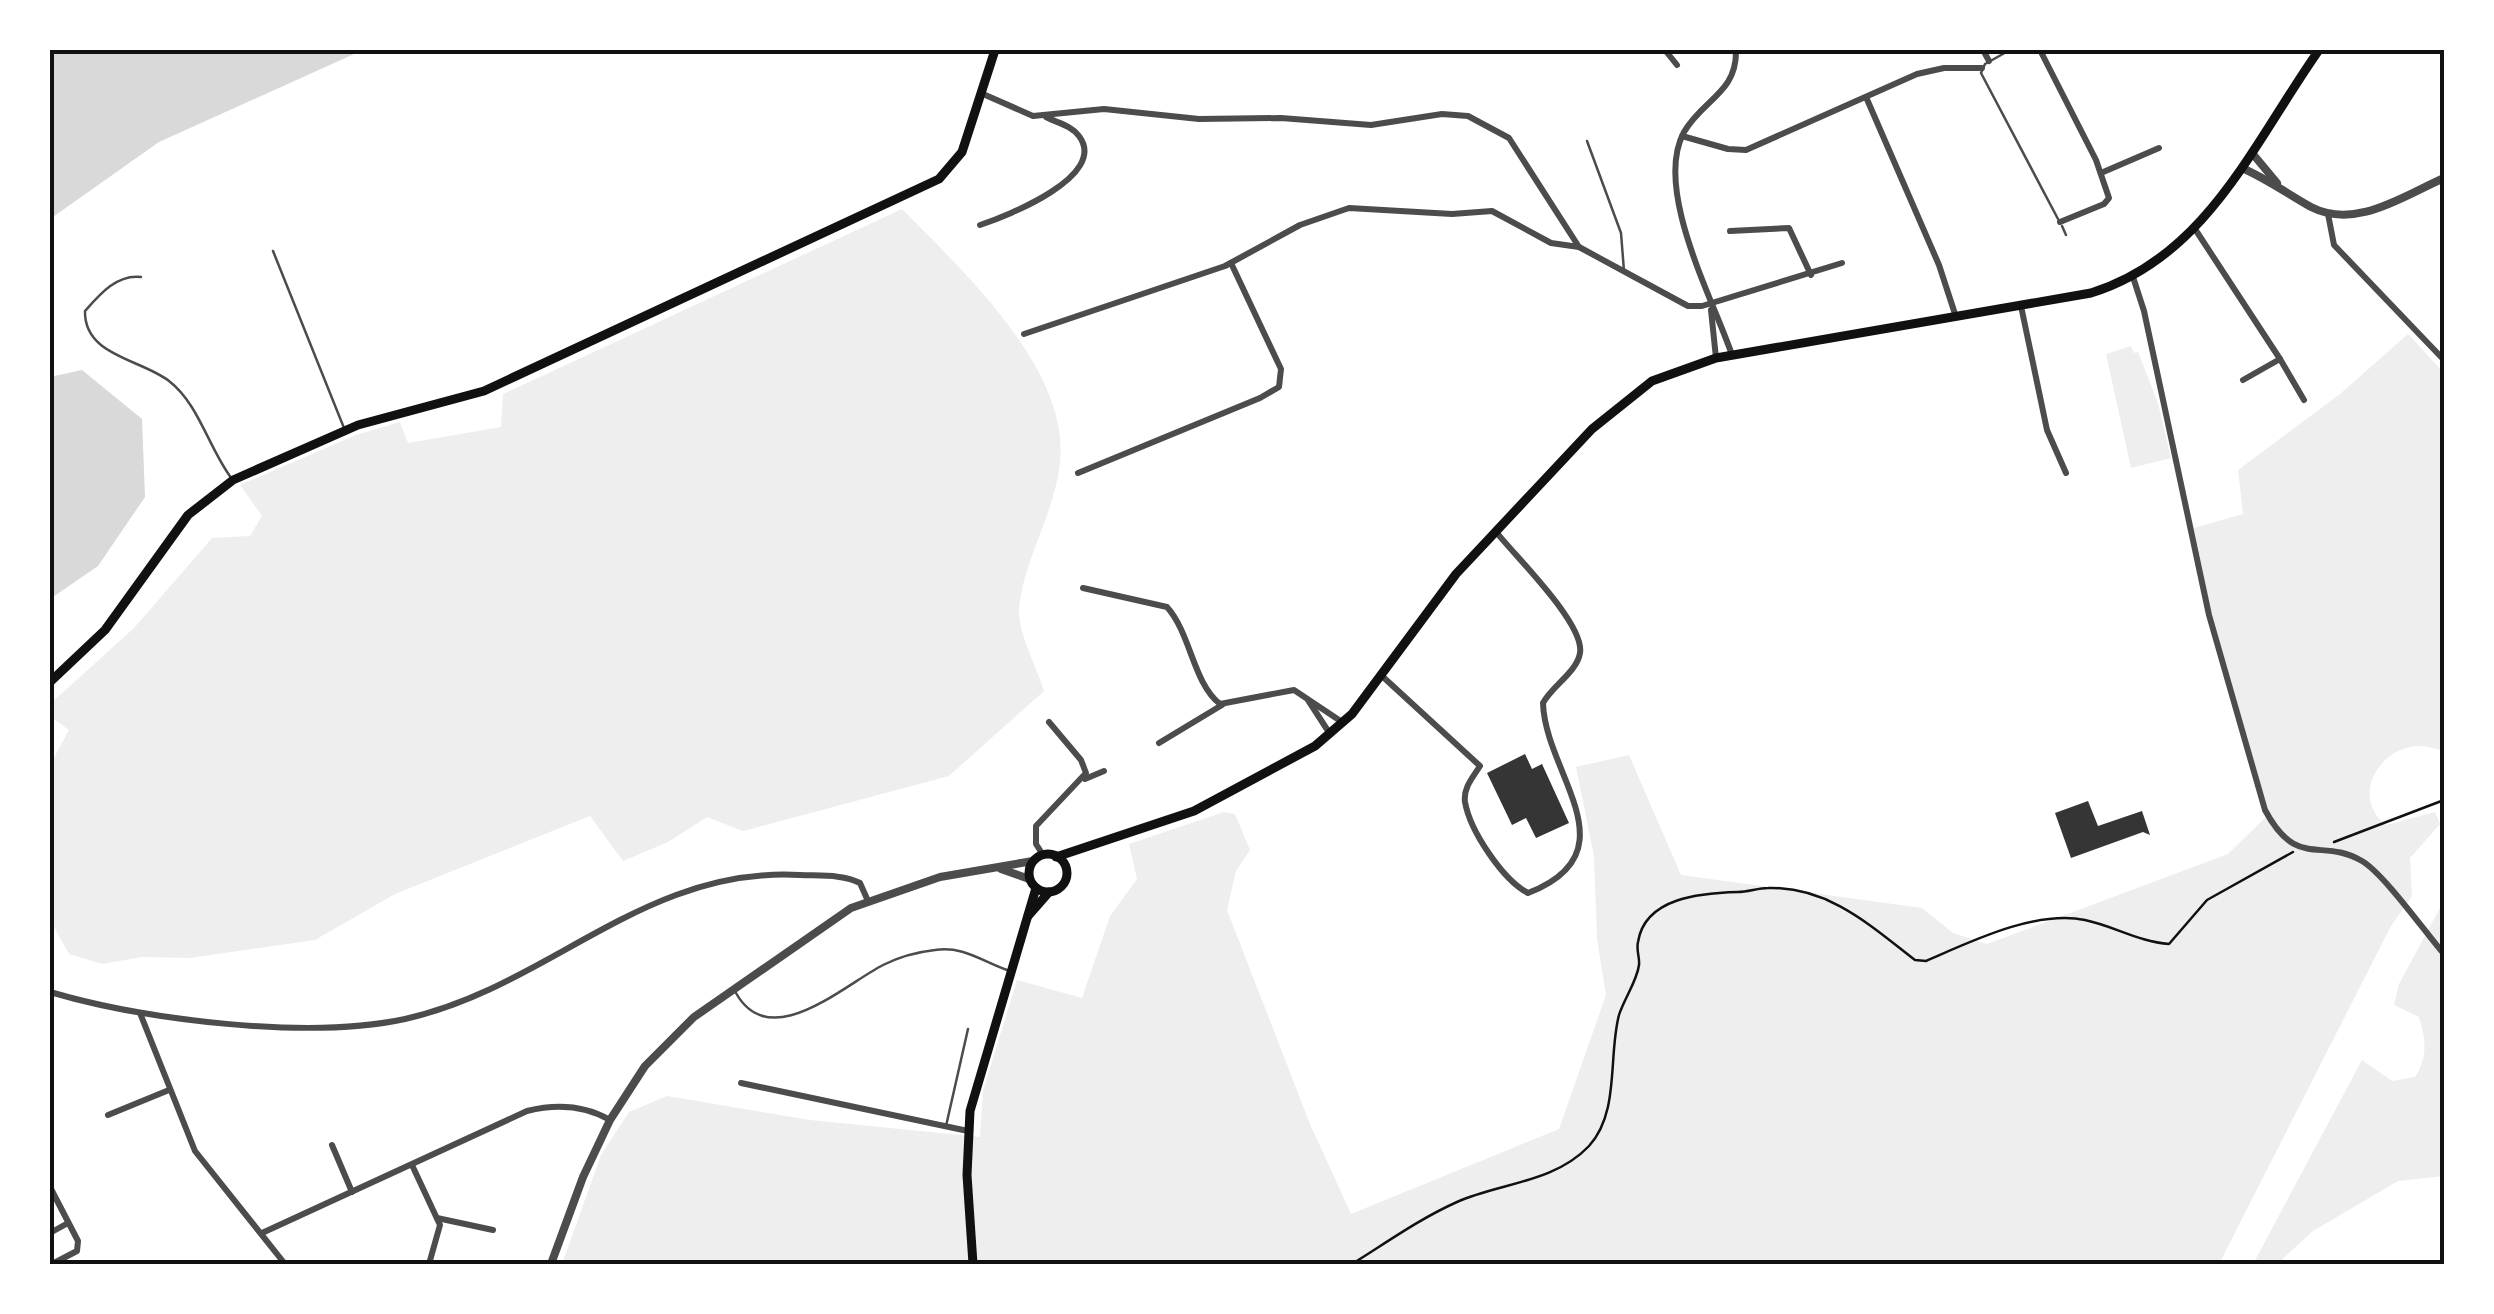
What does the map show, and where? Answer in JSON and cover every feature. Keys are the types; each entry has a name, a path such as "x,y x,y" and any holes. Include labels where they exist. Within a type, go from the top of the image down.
{"main road":[{"path":"50,682 105,630 188,515 233,480 345,430 484,391 939,178 962,152 995,50"},
{"path":"973,1264 968,1211 968,1131 978,1072 1028,916 1033,861 1044,855 1056,857 1194,811 1269,774 1330,734 1382,676 1437,595 1592,429 1632,394 1667,373 1716,358 2091,293 2132,276 2170,252 2195,229 2242,168 2319,50"},
{"path":"1028,916 1049,892 1064,883 1066,872 1083,848"},
{"path":"1056,857 1066,872"},
{"path":"1032,883 1049,892"}],"street":[{"path":"1157,50 1166,50"},
{"path":"1665,50 1678,65"},
{"path":"1732,355 1710,304 1676,182 1682,136 1730,83 1736,50"},
{"path":"1682,136 1746,150 1938,68 1986,65 1983,50"},
{"path":"2040,50 2101,173 2108,202 2060,222"},
{"path":"983,94 1018,112 1045,116 1104,109 1199,119 1281,118 1358,125 1442,114 1468,116 1509,138 1579,247 1682,304 1710,304 1842,263"},
{"path":"1866,98 1938,265 1956,317"},
{"path":"980,225 1019,211 1073,177 1083,164 1084,148 1077,133 1045,116"},
{"path":"2101,173 2160,148"},
{"path":"2252,153 2280,186"},
{"path":"2242,168 2328,214 2367,212 2444,178"},
{"path":"1024,334 1231,263 1282,233 1349,208 1452,214 1492,211 1540,238 1576,250 1579,247"},
{"path":"2328,214 2334,245 2444,360"},
{"path":"1730,231 1789,228 1811,275"},
{"path":"2195,229 2304,400"},
{"path":"1078,472 1260,398 1278,387 1281,368 1231,263"},
{"path":"2132,276 2151,341 2208,614 2272,824 2288,841 2309,850 2361,860 2444,954"},
{"path":"1710,304 1716,358"},
{"path":"2020,306 2046,430 2066,473"},
{"path":"2243,380 2280,360"},
{"path":"1382,676 1480,766 1466,787 1465,803 1500,872 1528,894 1555,882 1570,866 1580,836 1543,703 1576,664 1580,643 1565,614 1497,533"},
{"path":"1083,588 1167,608 1210,695 1222,705"},
{"path":"1159,743 1222,705 1280,690 1304,695 1342,723"},
{"path":"1304,695 1330,734"},
{"path":"1049,722 1081,760 1084,779"},
{"path":"1044,855 1036,844 1036,826 1084,779 1104,771"},
{"path":"551,1264 583,1176 610,1120 646,1066 672,1038 828,922 868,900 940,877 1033,861"},
{"path":"1001,868 1032,883"},
{"path":"50,992 140,1013 284,1024 374,1024 485,994 624,915 715,880 762,875 844,877 860,883 868,900"},
{"path":"140,1013 195,1151 285,1264"},
{"path":"741,1083 968,1131"},
{"path":"108,1115 169,1090"},
{"path":"262,1233 507,1118 548,1106 575,1108 610,1120"},
{"path":"332,1144 352,1192"},
{"path":"412,1164 438,1218 438,1238 429,1264"},
{"path":"50,1187 77,1251 51,1263"},
{"path":"438,1218 492,1230"},
{"path":"50,1233 68,1223"}],"lane":[{"path":"2010,50 1986,65 1983,78 2066,234"},
{"path":"1587,141 1620,233 1624,272"},
{"path":"273,251 345,430"},
{"path":"142,276 114,282 90,305 86,311 89,334 112,352 157,373 178,388 233,480"},
{"path":"734,989 758,1014 785,1018 801,1013 886,963 919,952 961,950 1009,971"},
{"path":"946,1127 968,1029"}],"path":[{"path":"1352,1264 1436,1212 1462,1200 1522,1183 1563,1165 1588,1147 1606,1116 1611,1050 1620,1011 1639,968 1638,942 1645,924 1682,897 1767,888 1819,898 1847,908 1915,960 1926,961 2049,917 2082,920 2149,942 2169,944 2207,900 2286,856 2444,800"}],"shaded area":[{"path":"50,50 363,50 159,142 50,219"},
{"path":"902,209 1007,323 1048,392 1059,427 1057,481 1026,573 1019,610 1025,640 1044,691 949,776 743,831 707,817 668,842 623,861 590,816 395,894 315,940 190,958 142,957 102,964 69,954 50,920 50,765 69,730 50,716 50,704 134,628 212,538 250,536 262,516 240,485 356,435 400,422 408,443 501,427 503,394"},
{"path":"2408,334 2444,373 2444,751 2420,746 2392,754 2374,775 2370,801 2375,814 2386,825 2435,812 2440,824 2410,858 2412,896 2391,926 2219,1264 562,1264 601,1155 629,1112 667,1096 810,1120 980,1137 983,1091 1017,980 1082,998 1110,916 1137,879 1129,844 1224,812 1235,814 1250,850 1236,871 1227,910 1310,1124 1351,1214 1559,1129 1606,995 1597,939 1594,856 1576,767 1629,755 1681,875 1922,908 1953,933 1987,944 2228,854 2269,814 2212,617 2194,528 2243,514 2238,470 2340,394"},
{"path":"2131,346 2134,353 2138,352 2158,403 2171,458 2131,468 2106,354"},
{"path":"82,370 142,419 145,497 98,566 50,599 50,377"},
{"path":"2440,908 2444,910 2444,1176 2398,1181 2313,1231 2277,1264 2253,1264 2362,1060 2392,1081 2415,1077 2419,1070 2424,1048 2419,1017 2394,1005 2399,984"}],"building":[{"path":"1525,754 1532,769 1542,764 1569,823 1536,838 1526,818 1512,825 1487,773"},
{"path":"2088,801 2098,826 2142,811 2150,835 2143,832 2071,858 2055,813"}]}
